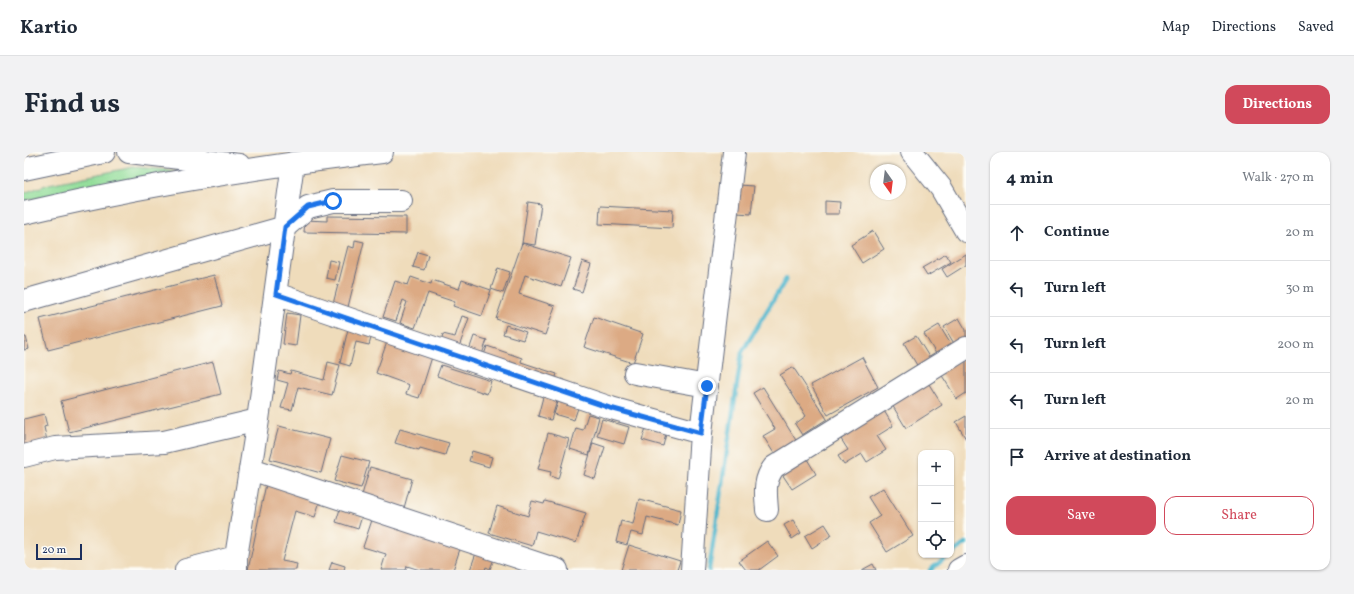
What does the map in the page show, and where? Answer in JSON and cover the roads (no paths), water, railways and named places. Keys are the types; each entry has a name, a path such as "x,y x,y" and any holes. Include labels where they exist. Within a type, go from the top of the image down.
{"main road":[{"path":"24,169 104,152"},
{"path":"128,152 263,168"},
{"path":"24,213 106,195 293,162 382,152"},
{"path":"692,570 701,433 734,152"},
{"path":"912,152 941,188 966,231"},
{"path":"186,570 236,564 276,294 293,162"},
{"path":"24,301 285,227 308,207 333,201 401,202"},
{"path":"276,294 610,408 701,433"},
{"path":"767,510 765,487 768,476 774,467 966,348"},
{"path":"635,372 707,386"},
{"path":"24,456 55,448 164,442 258,420"},
{"path":"251,469 556,570"},
{"path":"959,570 966,566"}],"waterway":[{"path":"709,570 742,352 786,279"},
{"path":"954,552 966,543"},
{"path":"930,570 945,558"}]}
